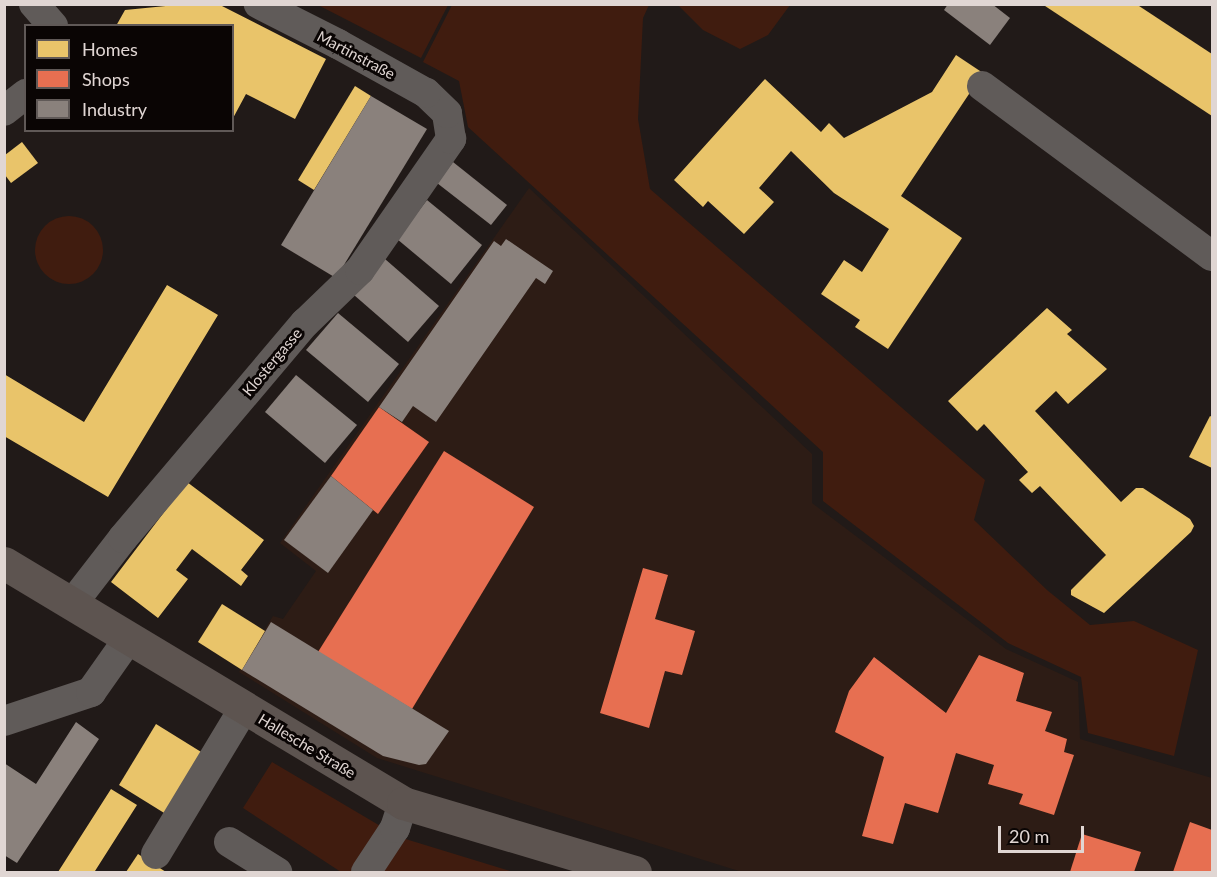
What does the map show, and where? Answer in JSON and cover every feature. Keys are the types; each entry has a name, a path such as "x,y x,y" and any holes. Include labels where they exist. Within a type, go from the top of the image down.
{"main road":[{"name":"Hallesche Straße","path":"4,564 403,803 635,873"}],"street":[{"path":"34,4 51,24"},
{"name":"Martinstraße","path":"259,4 338,44 426,93 447,113"},
{"path":"982,86 1212,256"},
{"path":"4,111 24,96"},
{"name":"Klostergasse","path":"72,604 123,538 298,332 360,270 451,139 447,113"},
{"path":"4,720 91,692 129,638"},
{"path":"156,854 244,708"},
{"path":"366,873 395,828 403,803"},
{"path":"229,842 278,873"}],"shaded area":[{"path":"318,5 448,5 421,58"},
{"path":"452,5 649,5 643,18 638,119 650,189 985,480 974,520 1047,590 1090,625 1134,621 1198,650 1174,756 1088,733 1081,677 1008,643 823,501 823,452 468,127 459,81 423,62"},
{"path":"678,5 790,5 768,35 740,49 703,30"},
{"path":"529,188 812,454 812,503 1006,649 1078,682 1080,739 1212,778 1212,872 742,872 377,758 239,672 273,616 283,619 316,571 280,543"},
{"path":"69,216 82,219 93,226 100,237 103,250 100,263 93,274 82,281 69,284 56,281 45,274 38,263 35,250 38,237 45,226 56,219"},
{"path":"272,762 399,837 513,872 341,872 243,808"}],"building: Homes":[{"path":"186,4 222,6 326,59 295,119 246,94 234,116 234,24 117,24 125,10"},
{"path":"1042,4 1136,4 1212,54 1212,116"},
{"path":"956,55 983,73 901,196 962,238 888,349 855,327 860,320 821,294 844,260 862,272 889,229 834,193 791,151 759,188 774,202 744,234 708,201 703,207 674,180 765,79 821,132 829,123 844,138 932,92"},
{"path":"355,86 371,96 314,190 298,180"},
{"path":"22,142 38,163 11,183 5,175 5,155"},
{"path":"167,285 218,315 108,497 4,436 4,374 84,422"},
{"path":"1047,308 1072,330 1067,334 1107,369 1068,404 1056,391 1035,411 1121,502 1136,488 1143,488 1190,519 1194,526 1191,532 1104,613 1071,595 1071,590 1106,555 1040,486 1032,493 1019,480 1028,472 984,424 977,431 948,401"},
{"path":"1210,416 1212,417 1212,468 1189,457"},
{"path":"187,482 264,540 241,570 248,576 241,586 192,549 176,570 188,579 158,618 111,582"},
{"path":"222,604 265,631 242,670 198,642"},
{"path":"156,724 206,755 169,816 119,785"},
{"path":"111,789 137,805 95,871 98,872 58,872"},
{"path":"138,854 166,872 126,872"}],"building: Shops":[{"path":"379,407 429,442 378,514 331,476"},
{"path":"444,451 534,507 412,709 318,652"},
{"path":"643,568 668,575 655,619 695,631 682,675 665,671 649,728 600,713"},
{"path":"979,655 1024,673 1016,701 1052,712 1045,731 1067,739 1064,752 1074,755 1054,815 1019,804 1023,794 988,784 994,765 956,753 938,813 905,803 893,844 862,836 884,757 835,732 849,691 874,657 946,713"},
{"path":"1190,822 1212,830 1212,872 1173,872"},
{"path":"1082,834 1141,852 1134,872 1070,872"}],"building: Industry":[{"path":"948,4 992,4 1010,18 990,45 944,10"},
{"path":"371,96 427,129 336,278 281,245"},
{"path":"453,162 507,205 491,225 437,183"},
{"path":"427,200 482,245 451,284 397,239"},
{"path":"506,239 553,271 545,284 536,278 436,422 413,406 402,422 379,407 494,241 501,246"},
{"path":"385,259 439,306 408,342 354,295"},
{"path":"338,313 399,364 368,402 306,350"},
{"path":"296,375 357,425 325,463 265,412"},
{"path":"331,476 373,510 328,573 284,540"},
{"path":"271,622 449,731 426,764 419,765 383,756 242,670"},
{"path":"76,722 99,739 17,863 4,855 4,763 36,784"}]}
